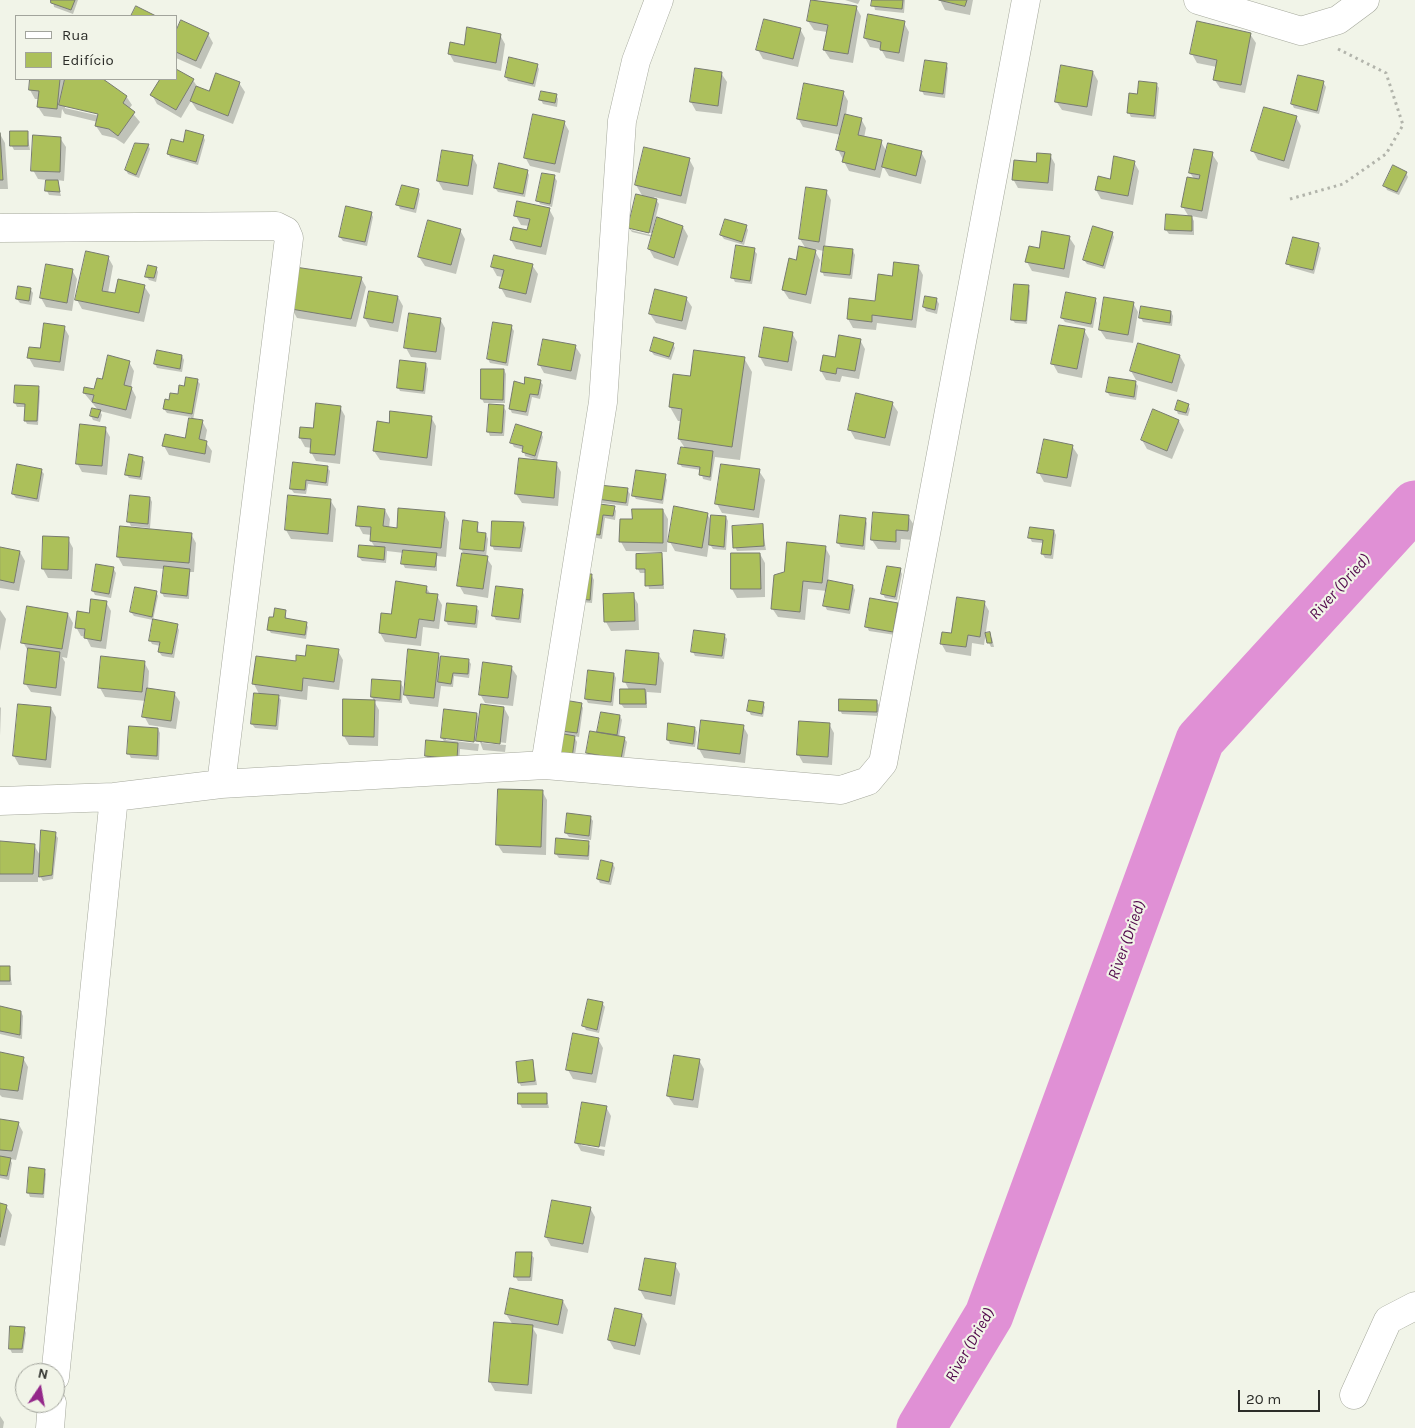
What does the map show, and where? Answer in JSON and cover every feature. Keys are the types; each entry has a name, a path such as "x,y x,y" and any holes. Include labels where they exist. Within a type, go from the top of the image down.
{"street":[{"path":"545,765 603,402 622,121 636,61 659,0"},
{"path":"0,801 114,796 221,784 545,765 841,790 868,781 883,763 1026,0"},
{"path":"1198,0 1301,31 1338,20 1365,0"},
{"path":"0,228 276,226 286,231 289,238 221,784"},
{"path":"57,1363 114,796"},
{"path":"1354,1395 1388,1320 1415,1306"},
{"path":"50,1428 51,1413"}],"path":[{"path":"1290,199 1343,184 1386,154 1403,125 1386,73 1301,31"}],"building":[{"path":"51,0 75,0 71,10 51,3"},
{"path":"811,0 857,6 848,54 823,50 828,25 807,21"},
{"path":"872,0 903,0 902,9 871,6"},
{"path":"939,0 967,0 965,6"},
{"path":"136,6 154,15 132,15"},
{"path":"868,14 905,21 899,53 880,50 881,42 864,38"},
{"path":"764,19 801,28 793,59 756,50"},
{"path":"181,20 209,33 196,61 178,53 178,27"},
{"path":"1197,21 1251,33 1241,85 1213,80 1217,60 1190,54"},
{"path":"467,27 501,34 496,63 448,54 450,42 464,45"},
{"path":"509,57 538,64 533,84 505,77"},
{"path":"925,60 947,63 943,94 920,91"},
{"path":"1061,65 1093,71 1087,107 1055,102"},
{"path":"695,68 722,72 718,106 690,102"},
{"path":"178,70 194,79 176,110 150,95 159,80 178,80"},
{"path":"216,73 240,82 228,116 190,101 196,86 209,91"},
{"path":"1298,75 1324,81 1317,111 1291,104"},
{"path":"30,80 60,80 57,109 37,107 39,91 29,90"},
{"path":"65,80 104,80 127,96 123,103 135,112 118,136 109,129 95,126 98,114 59,105"},
{"path":"1139,81 1157,83 1154,116 1127,113 1129,93 1137,94"},
{"path":"804,83 844,91 837,126 797,119"},
{"path":"541,91 557,94 555,103 539,100"},
{"path":"1264,107 1297,116 1284,161 1251,151"},
{"path":"533,114 565,121 555,164 524,158"},
{"path":"845,114 862,118 858,135 882,140 875,170 842,162 845,152 836,150"},
{"path":"186,130 204,135 196,162 167,154 171,139 183,142"},
{"path":"10,131 28,131 28,146 10,146"},
{"path":"0,133 3,180 0,180"},
{"path":"33,135 61,137 60,172 31,171"},
{"path":"135,143 149,144 136,175 125,170"},
{"path":"888,143 922,151 916,176 882,167"},
{"path":"644,147 690,158 681,196 635,185"},
{"path":"1194,149 1213,152 1202,211 1181,207 1187,177 1199,179 1200,175 1189,173"},
{"path":"442,150 473,155 468,186 437,181"},
{"path":"1037,153 1051,154 1048,183 1012,180 1014,160 1036,162"},
{"path":"1114,156 1135,161 1128,196 1095,190 1098,176 1110,179"},
{"path":"499,163 528,170 523,194 494,188"},
{"path":"1393,165 1407,172 1397,192 1383,186"},
{"path":"542,173 555,175 550,204 536,201"},
{"path":"46,180 58,180 60,192 45,191"},
{"path":"402,185 419,189 414,209 396,205"},
{"path":"806,187 827,190 819,242 799,239"},
{"path":"636,194 657,199 649,233 628,228"},
{"path":"517,201 550,208 541,247 510,240 513,227 527,230 530,219 514,216"},
{"path":"346,206 372,212 365,242 339,237"},
{"path":"1166,214 1192,216 1192,231 1165,230"},
{"path":"657,217 683,226 674,258 648,249"},
{"path":"725,219 747,225 742,242 720,235"},
{"path":"428,220 461,229 451,265 418,257"},
{"path":"1093,226 1113,232 1103,266 1083,260"},
{"path":"1042,231 1070,236 1064,269 1025,262 1029,246 1039,248"},
{"path":"1293,237 1319,243 1313,270 1286,264"},
{"path":"736,245 755,248 750,281 731,278"},
{"path":"799,246 816,250 806,295 782,290 789,258 796,260"},
{"path":"824,246 853,249 850,275 821,272"},
{"path":"86,251 109,256 102,291 115,293 118,279 145,285 139,313 75,300"},
{"path":"494,255 533,264 526,294 499,288 504,270 491,267"},
{"path":"894,262 919,265 912,320 872,315 872,322 847,319 849,298 875,301 878,274 892,276"},
{"path":"46,264 73,269 67,303 40,298"},
{"path":"148,265 157,267 154,278 145,277"},
{"path":"295,267 362,277 351,319 291,309"},
{"path":"1014,284 1029,285 1026,321 1011,320"},
{"path":"18,286 31,288 29,301 16,299"},
{"path":"655,289 687,297 682,321 649,314"},
{"path":"369,291 398,296 393,323 364,318"},
{"path":"1066,292 1096,298 1091,324 1061,318"},
{"path":"925,296 937,298 935,310 923,307"},
{"path":"1104,297 1134,302 1128,335 1099,330"},
{"path":"1141,306 1171,311 1170,323 1139,318"},
{"path":"409,313 441,318 436,352 404,348"},
{"path":"493,322 512,325 506,363 487,359"},
{"path":"44,323 65,326 60,362 27,358 29,347 40,348"},
{"path":"1059,325 1085,329 1077,369 1051,364"},
{"path":"764,327 793,332 788,362 759,357"},
{"path":"839,335 861,339 855,371 837,368 836,374 820,371 823,355 835,357"},
{"path":"654,337 674,343 669,357 650,351"},
{"path":"543,339 576,345 571,371 538,365"},
{"path":"1138,343 1180,355 1172,383 1130,371"},
{"path":"157,350 182,355 180,369 154,364"},
{"path":"694,350 745,357 732,447 678,439 682,409 669,407 673,374 690,376"},
{"path":"108,355 130,361 124,385 132,387 126,410 92,402 94,395 83,393 84,387 94,389 97,378 102,379"},
{"path":"400,360 426,363 423,391 397,388"},
{"path":"481,369 504,369 503,400 481,399"},
{"path":"186,377 198,379 192,414 163,409 165,399 169,400 170,393 178,394 179,385 184,386"},
{"path":"525,377 541,380 538,395 530,394 526,412 509,409 514,381 524,384"},
{"path":"1109,377 1136,381 1134,397 1106,392"},
{"path":"15,385 39,386 37,421 24,421 25,404 14,403"},
{"path":"856,393 893,402 885,438 848,430"},
{"path":"1178,400 1189,404 1186,413 1175,410"},
{"path":"316,403 341,406 335,455 310,453 311,439 299,438 300,427 313,428"},
{"path":"489,404 504,405 502,433 487,432"},
{"path":"92,408 101,410 98,418 90,416"},
{"path":"1153,409 1179,420 1167,451 1141,440"},
{"path":"390,411 432,416 427,458 373,451 377,421 389,423"},
{"path":"189,418 203,420 199,439 207,441 205,454 162,446 165,434 185,438"},
{"path":"80,424 106,427 102,466 76,464"},
{"path":"516,424 542,432 535,456 522,452 523,446 510,443"},
{"path":"1044,439 1073,445 1067,478 1037,473"},
{"path":"681,447 713,451 710,477 699,475 700,467 678,464"},
{"path":"129,454 143,457 140,477 125,475"},
{"path":"519,458 557,462 554,498 515,494"},
{"path":"293,462 328,466 326,483 306,480 305,490 290,489"},
{"path":"17,464 42,469 37,499 12,494"},
{"path":"721,464 760,469 754,510 715,504"},
{"path":"636,470 666,474 662,500 632,496"},
{"path":"599,485 628,488 626,503 597,499"},
{"path":"130,495 150,497 148,524 127,522"},
{"path":"288,495 331,499 328,534 285,530"},
{"path":"592,503 615,506 613,516 603,515 600,535 588,534"},
{"path":"358,506 385,509 383,526 397,528 398,508 445,512 441,548 370,541 371,527 356,526"},
{"path":"674,506 708,513 702,548 668,542"},
{"path":"632,509 663,509 663,543 619,542 620,519 632,519"},
{"path":"873,512 909,515 908,531 896,530 896,542 871,540"},
{"path":"711,515 726,516 724,547 709,545"},
{"path":"840,515 866,518 863,546 837,543"},
{"path":"463,520 478,522 477,532 486,533 484,551 460,549"},
{"path":"492,521 524,522 520,548 491,546"},
{"path":"763,524 764,546 733,548 732,526"},
{"path":"120,526 192,533 189,563 117,557"},
{"path":"1030,527 1054,530 1051,555 1041,554 1043,540 1028,538"},
{"path":"43,536 69,537 68,570 42,569"},
{"path":"787,542 826,546 822,583 803,581 800,612 771,609 774,575 784,572"},
{"path":"359,545 385,547 384,560 358,557"},
{"path":"0,547 20,551 14,583 0,580"},
{"path":"403,550 437,553 435,567 401,564"},
{"path":"462,553 488,556 483,589 457,586"},
{"path":"662,553 663,585 645,586 645,569 636,569 636,554"},
{"path":"731,553 760,553 761,589 731,589"},
{"path":"96,564 114,567 109,594 92,591"},
{"path":"164,566 190,569 187,596 161,593"},
{"path":"887,566 901,568 895,597 881,594"},
{"path":"580,574 592,574 590,600 578,599"},
{"path":"828,580 853,585 849,610 823,606"},
{"path":"396,581 427,586 426,593 438,594 434,621 419,619 416,638 379,633 381,613 391,614"},
{"path":"496,586 523,589 519,619 492,616"},
{"path":"135,587 157,591 152,617 130,612"},
{"path":"634,593 635,621 604,622 603,594"},
{"path":"957,597 985,601 980,637 968,635 966,647 940,644 942,632 951,633"},
{"path":"870,598 898,603 893,632 865,627"},
{"path":"91,599 107,601 101,641 84,638 85,629 75,628 77,611 89,613"},
{"path":"447,603 477,606 475,624 445,621"},
{"path":"27,606 68,613 62,649 21,643"},
{"path":"275,608 286,610 285,618 307,622 305,635 267,630 269,617 273,617"},
{"path":"153,619 178,624 172,654 158,652 160,642 149,641"},
{"path":"694,630 725,634 722,656 691,652"},
{"path":"990,632 992,643 987,643 985,633"},
{"path":"307,645 339,649 334,682 303,678 302,691 252,684 256,656 296,661 296,655 305,656"},
{"path":"28,648 60,652 56,688 24,684"},
{"path":"408,649 439,653 434,698 404,695"},
{"path":"626,650 659,653 656,685 623,682"},
{"path":"101,656 145,661 142,692 98,688"},
{"path":"441,656 469,659 468,674 453,673 451,684 438,682"},
{"path":"483,662 512,666 508,698 479,695"},
{"path":"588,670 614,673 611,702 585,699"},
{"path":"372,679 401,681 400,700 371,697"},
{"path":"147,688 175,692 171,721 142,717"},
{"path":"620,689 645,689 646,704 620,704"},
{"path":"254,693 279,695 276,726 251,724"},
{"path":"343,699 375,700 374,737 343,736"},
{"path":"558,699 582,703 577,733 553,730"},
{"path":"839,699 877,700 877,712 839,711"},
{"path":"749,700 764,702 762,714 747,711"},
{"path":"18,704 51,707 46,760 13,756"},
{"path":"481,704 504,707 500,744 476,741"},
{"path":"444,709 477,713 474,742 441,738"},
{"path":"601,712 620,715 617,735 597,732"},
{"path":"701,720 744,725 740,754 698,749"},
{"path":"799,721 830,723 828,757 797,755"},
{"path":"668,723 695,727 693,744 667,740"},
{"path":"129,726 158,728 157,756 127,754"},
{"path":"590,731 625,737 621,759 586,753"},
{"path":"553,732 575,736 572,758 549,754"},
{"path":"426,740 458,743 457,759 425,756"},
{"path":"498,789 543,790 541,847 496,845"},
{"path":"567,813 591,816 589,836 565,833"},
{"path":"41,830 56,832 52,875 39,877"},
{"path":"556,838 589,841 588,856 555,854"},
{"path":"0,841 35,844 33,874 0,874"},
{"path":"601,860 613,863 609,882 597,879"},
{"path":"0,966 10,966 10,981 0,981"},
{"path":"588,999 603,1002 597,1030 582,1026"},
{"path":"0,1006 21,1011 20,1035 0,1031"},
{"path":"573,1033 599,1038 592,1074 566,1070"},
{"path":"0,1052 24,1057 18,1091 0,1089"},
{"path":"674,1055 700,1059 693,1100 667,1096"},
{"path":"533,1060 535,1081 518,1083 516,1062"},
{"path":"518,1093 547,1093 547,1104 518,1104"},
{"path":"582,1102 607,1106 599,1147 575,1143"},
{"path":"0,1119 19,1122 12,1151 0,1150"},
{"path":"0,1156 11,1158 7,1176 0,1175"},
{"path":"29,1167 45,1169 43,1194 27,1193"},
{"path":"552,1200 591,1207 583,1244 545,1237"},
{"path":"0,1203 7,1205 0,1237"},
{"path":"516,1252 532,1252 530,1277 514,1277"},
{"path":"645,1258 676,1263 671,1296 639,1290"},
{"path":"510,1288 563,1300 558,1325 505,1314"},
{"path":"615,1308 642,1314 635,1346 608,1340"},
{"path":"494,1322 533,1325 528,1385 489,1382"},
{"path":"10,1326 25,1327 22,1349 9,1349"}],"waterway":[{"name":"River (Dried)","path":"921,1428 989,1315 1200,740 1415,505"}]}
